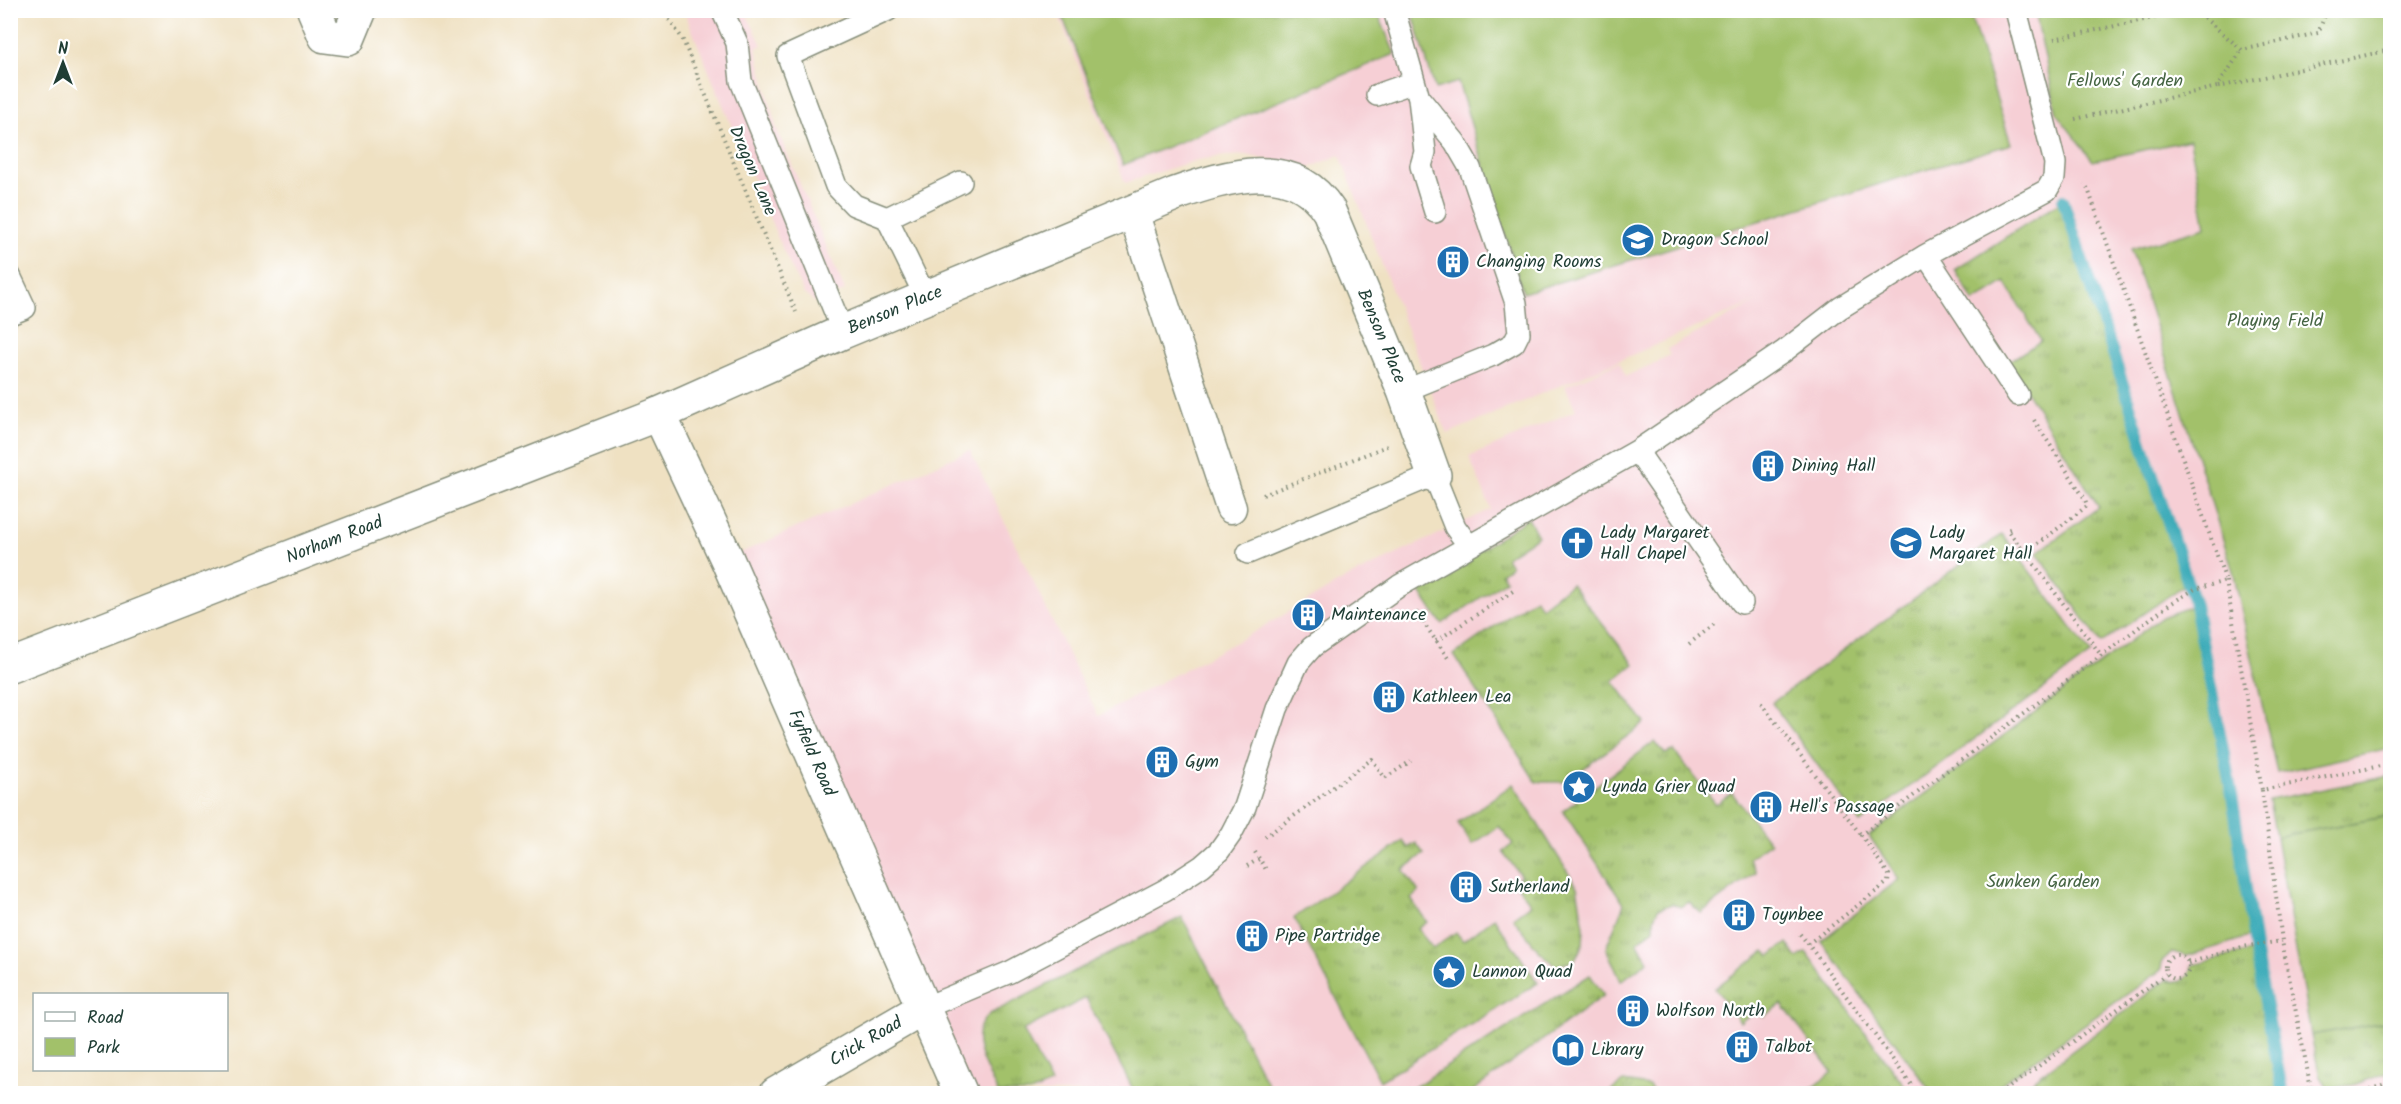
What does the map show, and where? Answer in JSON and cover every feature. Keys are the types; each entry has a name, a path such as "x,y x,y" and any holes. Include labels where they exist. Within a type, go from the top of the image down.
{"street":[{"path":"314,10 325,36 348,39 360,10"},
{"name":"Benson Place","path":"659,414 810,346 1175,194 1216,180 1248,175 1283,176 1320,197 1329,211 1404,391 1434,475"},
{"path":"1133,212 1231,508"},
{"name":"Norham Road","path":"10,666 659,414"},
{"name":"Fyfield Road","path":"659,414 727,559 961,1094"},
{"name":"Crick Road","path":"776,1094 924,1008"}],"lane":[{"path":"722,10 737,42 741,81 843,332"},
{"path":"888,10 788,56 836,186 854,205 887,218 926,298"},
{"path":"1394,10 1417,90 1425,152 1421,166 1435,212"},
{"path":"924,1008 1010,972 1154,896 1202,866 1219,851 1245,807 1276,709 1298,663 1312,646 1399,586 1637,451 1783,352 1840,308 1926,255 2047,190 2054,178 2055,163 2016,10"},
{"path":"1377,95 1417,90"},
{"path":"1404,391 1493,355 1514,343 1519,333 1516,303 1470,168 1455,142 1417,90"},
{"path":"887,218 961,182"},
{"path":"1926,255 2018,394"},
{"path":"10,276 25,308 10,314"},
{"path":"1637,451 1742,603"},
{"path":"1248,553 1434,475 1455,527 1470,546"}],"path":[{"name":"Dragon Lane","path":"662,10 682,38 810,346"},
{"path":"2025,44 2193,10 2242,50"},
{"path":"2217,87 2242,50 2319,33 2327,10"},
{"path":"2046,126 2391,50"},
{"path":"2055,163 2076,173 2088,189 2226,581 2262,789 2282,941 2312,1094"},
{"path":"2018,394 2085,499 2086,506 2026,553"},
{"path":"1231,508 1418,434"},
{"path":"2010,529 2007,530 2101,655"},
{"path":"1861,835 2170,604 2195,590 2226,581"},
{"path":"1399,586 1448,658"},
{"path":"1436,641 1513,591"},
{"path":"1689,644 1742,603"},
{"path":"1761,703 1889,875 1888,882 1808,944"},
{"path":"1262,840 1372,759 1385,778 1411,761"},
{"path":"2262,789 2391,764"},
{"path":"1252,847 1267,871"},
{"path":"1800,934 1918,1094"},
{"path":"2188,963 2242,947 2282,941"},
{"path":"2172,955 2182,956 2188,963 2189,970 2183,978 2173,979 2166,974 2164,964 2172,955"},
{"path":"2000,1094 2166,974"},
{"path":"2359,1094 2391,1082"}],"shaded area":[{"path":"684,11 752,11 746,13 762,45 756,48 776,127 845,291 815,302 804,294 782,248"},
{"name":"Lady Margaret Hall","path":"1057,11 2390,11 2390,1093 961,1093 727,559 970,450 1098,716 1256,631 1347,578 1491,509 1469,457 1576,410 1565,386 1619,362 1626,376 1660,361 1670,355 1667,349 1756,302 1447,434 1340,155 1307,169 1246,155 1225,156 1197,160 1125,183"}],"green space":[{"path":"1060,11 1377,11 1395,54 1123,165"},
{"path":"1412,11 1969,11 2011,144 1523,293 1458,82 1435,89"},
{"name":"Playing Field","path":"2035,11 2390,11 2390,748 2277,773 2233,571 2131,249 2206,227 2190,140 2093,161 2057,114"},
{"path":"2063,200 2186,584 2101,643 2037,553 2099,507 2008,362 2041,341 2005,282 1974,302 1955,270"},
{"path":"1528,518 1538,536 1506,557 1511,566 1501,573 1506,580 1442,624 1419,591"},
{"path":"2002,534 2091,654 1860,823 1772,703"},
{"path":"1571,584 1634,664 1613,681 1645,723 1565,782 1536,782 1454,655 1535,598 1541,607"},
{"name":"Sunken Garden","path":"2195,605 2232,795 2252,936 2187,956 2172,952 2162,961 2161,970 1988,1093 1932,1093 1821,941 1899,879 1869,836 2162,617"},
{"path":"1655,741 1665,754 1674,751 1716,804 1732,793 1770,843 1749,858 1756,872 1701,913 1689,902 1681,907 1672,904 1658,909 1654,918 1654,929 1637,942 1648,961 1621,981 1606,948 1624,904 1563,811"},
{"path":"2390,776 2390,816 2276,837 2269,800"},
{"path":"1513,784 1577,887 1584,927 1583,944 1574,961 1556,966 1538,950 1513,918 1531,904 1514,881 1521,876 1503,852 1513,844 1499,826 1472,845 1458,823"},
{"path":"2390,816 2390,1021 2311,1035 2276,837"},
{"name":"Lannon Quad","path":"1403,841 1408,848 1416,843 1424,854 1403,870 1419,892 1411,899 1427,922 1418,929 1433,949 1456,932 1463,941 1494,918 1538,983 1380,1081 1294,918"},
{"path":"1182,917 1272,1093 1135,1093 1086,998 1023,1030 1051,1084 1030,1093 998,1093 984,1063 978,1042 978,1032 982,1022 990,1014"},
{"path":"1787,943 1797,958 1806,952 1910,1093 1895,1093 1889,1085 1877,1093 1805,1093 1832,1072 1782,1004 1763,1017 1757,1010 1740,1022 1715,988 1765,951 1770,956"},
{"path":"2255,950 2283,1093 2017,1093 2167,979 2176,982 2184,980 2190,974 2192,965"},
{"path":"1590,975 1604,995 1470,1093 1405,1093"},
{"path":"2390,1021 2390,1072 2353,1085 2328,1088 2320,1077 2311,1035"},
{"path":"1623,1082 1649,1086 1654,1093 1608,1093"}],"waterway":[{"path":"2063,200 2195,605 2232,795 2256,954 2283,1094"}],"place":[{"name":"Dragon School","path":"1638,240"},
{"name":"Changing Rooms","path":"1453,262"},
{"name":"Dining Hall","path":"1768,466"},
{"name":"Lady Margaret Hall Chapel","path":"1577,543"},
{"name":"Lady Margaret Hall","path":"1906,543"},
{"name":"Maintenance","path":"1308,615"},
{"name":"Kathleen Lea","path":"1389,697"},
{"name":"Gym","path":"1162,762"},
{"name":"Lynda Grier Quad","path":"1579,787"},
{"name":"Hell's Passage","path":"1766,807"},
{"name":"Sutherland","path":"1466,887"},
{"name":"Toynbee","path":"1739,915"},
{"name":"Pipe Partridge","path":"1252,936"},
{"name":"Lannon Quad","path":"1449,972"},
{"name":"Wolfson North","path":"1633,1011"},
{"name":"Talbot","path":"1742,1047"},
{"name":"Library","path":"1568,1050"}],"park label":[{"name":"Fellows' Garden","path":"2125,81"}]}
